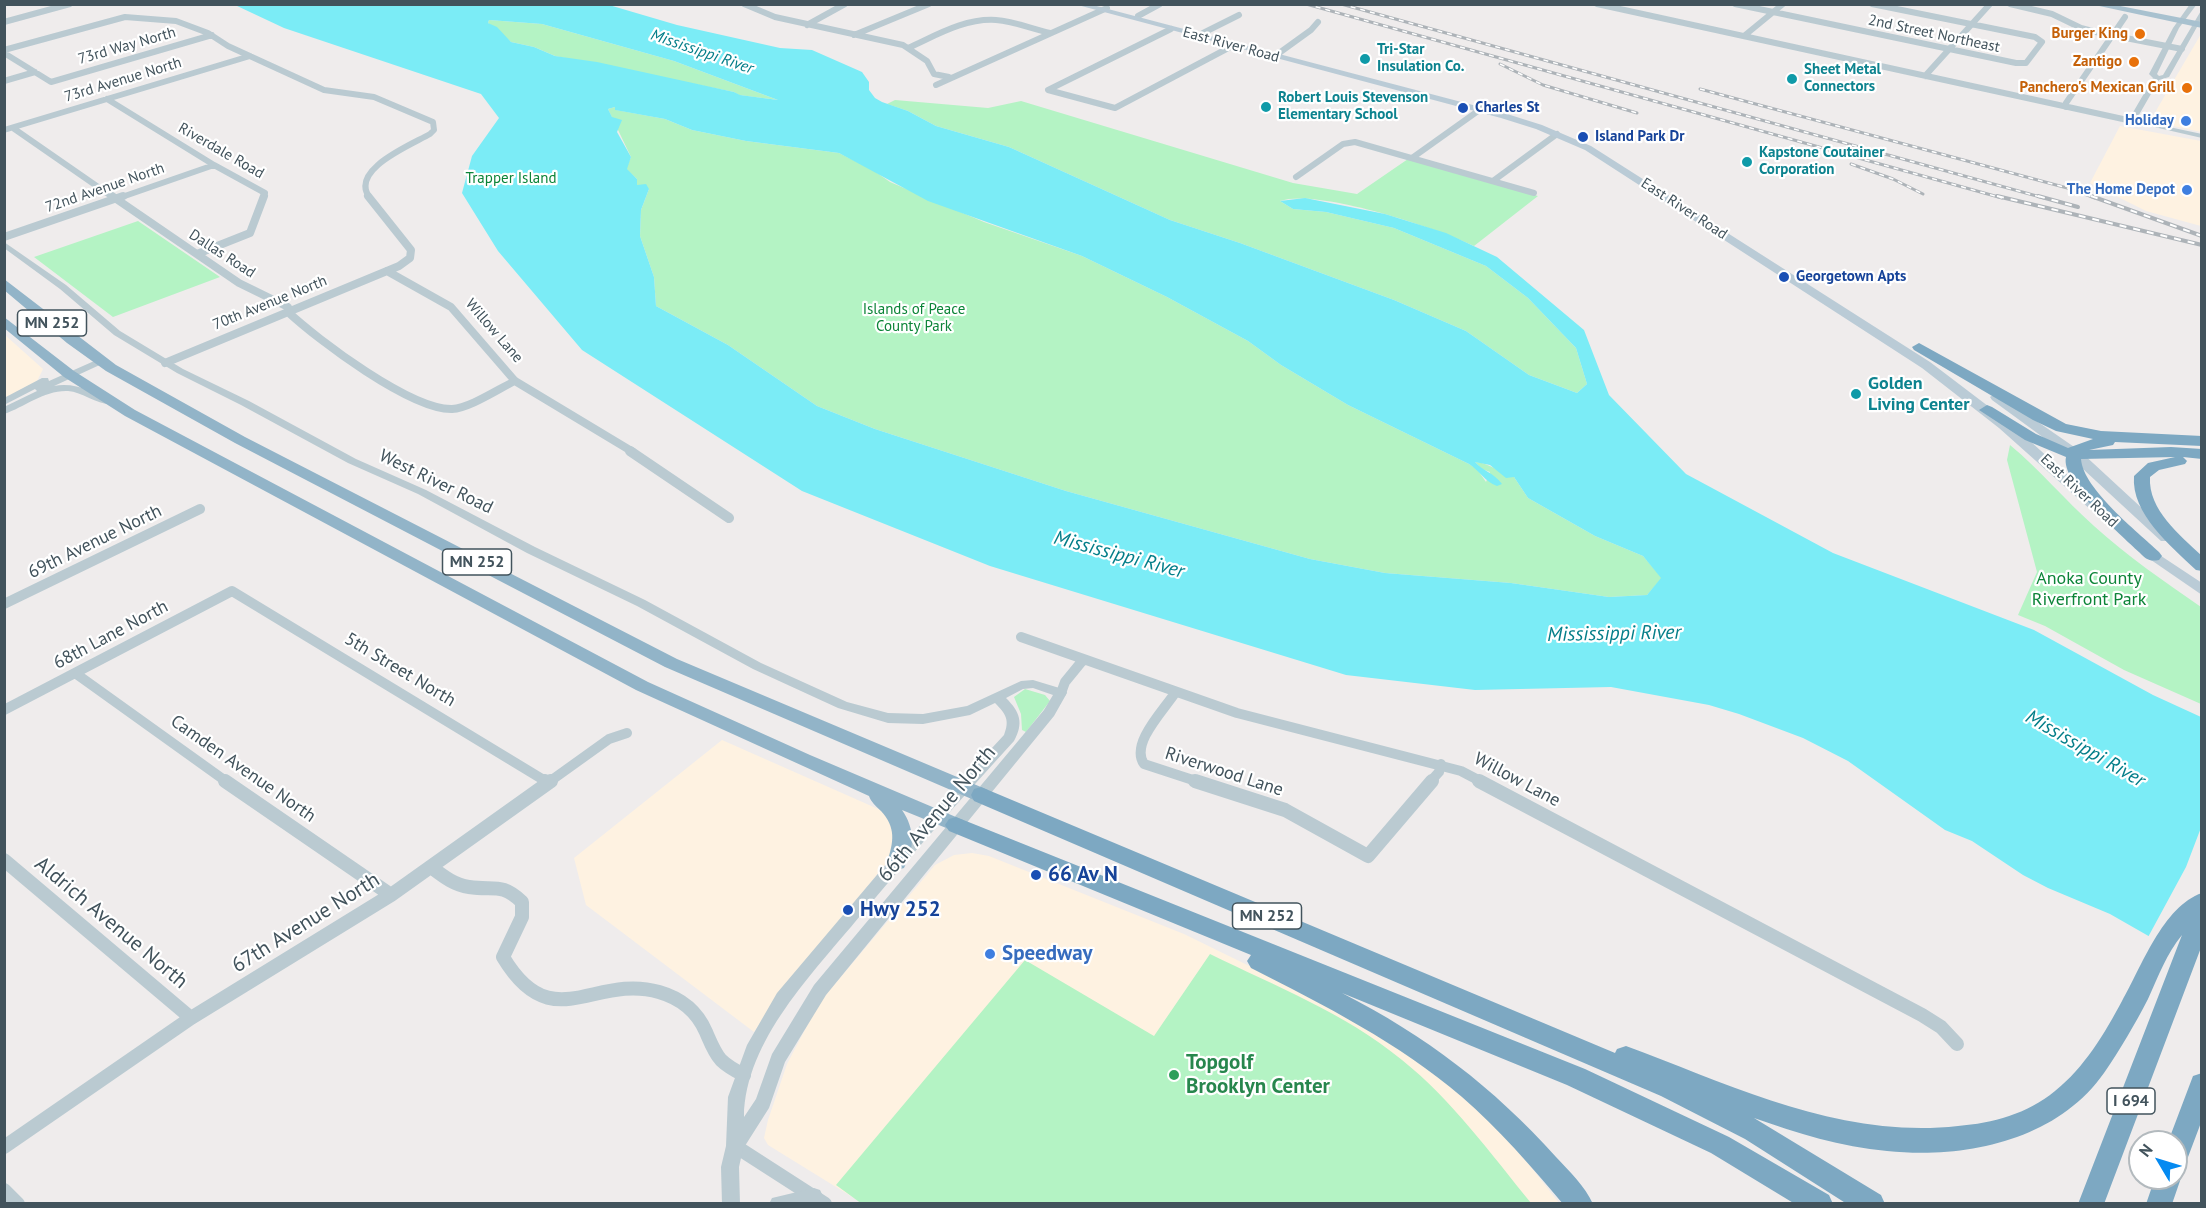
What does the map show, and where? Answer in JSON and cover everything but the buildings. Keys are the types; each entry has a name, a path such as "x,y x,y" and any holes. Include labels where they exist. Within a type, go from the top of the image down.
{"highway":[{"name":"MN 252","path":"4,283 101,361 174,405 671,663 1376,963"},
{"name":"MN 252","path":"4,321 69,374 117,405 642,686 866,787 1131,897"},
{"path":"1919,347 2037,417 2061,428 2101,436 2182,441"},
{"path":"1987,410 2042,442 2075,454 2178,452 2202,454"},
{"path":"2154,556 2118,523 2083,484 2074,467 2075,454 2083,447 2099,443 2202,441"},
{"path":"2202,462 2182,461 2158,464 2146,471 2140,483 2142,495 2153,514 2177,543 2202,567"},
{"path":"866,787 892,810 902,824 904,846 897,862"},
{"path":"1131,897 1285,974 1384,1028 1432,1059 1499,1115 1542,1158 1580,1203"},
{"path":"1131,897 1617,1095 1720,1145 1820,1203"},
{"path":"1376,963 1774,1114 1831,1131 1900,1141 1946,1140 2010,1128 2046,1112 2073,1092 2092,1069 2143,984 2170,932 2202,902"},
{"name":"I 694","path":"2091,1203 2202,912"},
{"path":"1376,963 1670,1088 1754,1131 1872,1203"},
{"path":"2185,1130 2202,1084"},
{"path":"1499,1115 1569,1203"}],"main road":[{"name":"East River Road","path":"1078,4 1138,15 1277,54 1547,124 1597,145 1919,347 2031,421 2075,454 2202,567"},
{"path":"2094,4 2200,20"},
{"path":"2120,4 2183,19"},
{"name":"East River Road","path":"1101,8 1171,29 1277,54"},
{"name":"East River Road","path":"1482,108 1557,134 1602,156 1926,364 1987,410 2055,468 2124,532 2202,590"}],"street":[{"path":"4,22 70,4"},
{"path":"744,4 774,17 909,48 927,61 934,74 949,77"},
{"path":"807,25 845,4"},
{"path":"854,35 929,4"},
{"path":"1138,15 1160,4"},
{"path":"1597,4 2202,136"},
{"name":"2nd Street Northeast","path":"1735,4 2022,64 2026,63 2043,42 2042,39 1972,24"},
{"path":"1744,36 1783,4"},
{"path":"1872,4 1972,24"},
{"path":"1925,76 1990,4"},
{"path":"2010,4 2052,14 2081,28 2182,49"},
{"path":"2157,78 2153,74 2167,46 2194,4"},
{"path":"936,85 1101,8"},
{"path":"1203,33 1239,15"},
{"path":"4,52 125,17 176,21 212,35 249,56 324,90 374,97 433,122 434,130 430,134 378,164 371,170 364,182 366,193 412,254 405,262 387,271"},
{"path":"2066,107 2066,103 2125,17"},
{"path":"909,48 967,23 983,20 1004,21 1050,33"},
{"path":"2132,121 2157,78 2165,76 2200,20"},
{"path":"1277,54 1308,33 1318,22"},
{"path":"1171,29 1048,90 1115,108 1234,45"},
{"name":"73rd Way North","path":"35,72 51,82 212,35"},
{"path":"4,52 35,72"},
{"name":"73rd Avenue North","path":"9,129 249,56"},
{"path":"4,81 35,72"},
{"name":"Riverdale Road","path":"106,99 214,165 262,190 266,197 250,233 197,254"},
{"path":"1412,158 1482,108"},
{"name":"Dallas Road","path":"9,129 116,198 239,283 288,307 288,312 313,335 382,380 445,409 456,409 515,381"},
{"path":"1493,181 1557,134"},
{"path":"1296,177 1343,144 1351,142 1534,193"},
{"name":"72nd Avenue North","path":"4,237 214,165"},
{"name":"West River Road","path":"4,244 63,287 117,333 165,363 245,403 340,455 462,512 531,550 641,603 758,666 843,705 874,715 905,719 935,718 970,710 998,698"},
{"name":"70th Avenue North","path":"165,363 387,271"},
{"name":"Willow Lane","path":"387,271 452,307 515,381 647,461 729,518"},
{"path":"4,410 69,374 101,361"},
{"path":"4,402 48,379 69,374"},
{"path":"4,410 35,396 65,389 74,389 117,405"},
{"name":"69th Avenue North","path":"4,604 200,509"},
{"name":"68th Lane North","path":"4,710 232,591"},
{"name":"5th Street North","path":"232,591 548,782"},
{"name":"Willow Lane","path":"1021,637 1237,713 1461,771 1922,1015 1941,1028 1957,1044"},
{"name":"66th Avenue North","path":"735,1146 762,1103 778,1059 820,990 947,821 1049,713 1065,682 1083,660"},
{"name":"Camden Avenue North","path":"75,673 174,746 391,895"},
{"path":"998,698 1016,687 1027,684 1061,693"},
{"name":"Riverwood Lane","path":"1175,693 1140,743 1138,757 1144,764 1285,810 1368,856 1439,772 1441,764"},
{"name":"66th Avenue North","path":"731,1203 730,1167 735,1146 736,1097 753,1050 783,998 897,862 947,821 972,792 1015,726 1015,717 998,698"},
{"name":"67th Avenue North","path":"4,1147 191,1018 391,895 609,739 627,733"},
{"name":"Aldrich Avenue North","path":"4,860 191,1018"},
{"path":"431,867 461,885 482,888 499,886 510,889 522,902 522,917 503,957 511,972 535,992 571,1001 617,988 639,988 661,992 697,1012 707,1029 711,1045 719,1060 733,1072 744,1075"},
{"path":"735,1146 819,1200"},
{"path":"4,1190 18,1203"},
{"path":"778,1203 819,1200"}],"shaded area":[{"path":"2201,34 2201,132 2150,121"},
{"path":"2120,126 2201,141 2201,226 2146,211 2090,183"},
{"path":"5,335 43,369 37,381 5,398"},
{"path":"722,740 885,812 898,822 898,849 785,987 754,1032 586,905 574,858"},
{"name":"Topgolf Brooklyn Center","path":"972,853 989,856 1184,934 1331,1006 1421,1059 1499,1126 1559,1203 862,1203 768,1145 764,1138 768,1120 787,1064 819,1003 935,865 954,855"}],"green space":[{"path":"489,20 542,24 674,61 778,100 739,95 734,92 555,56 534,47 511,42 488,23"},
{"path":"895,100 988,108 1021,101 1293,183 1357,194 1408,159 1538,196 1474,246 1406,220 1348,205 1297,198 1280,201 1293,209 1326,212 1394,228 1486,266 1528,298 1576,348 1587,384 1577,393 1529,375 1466,331 1394,300 1240,243 1170,220 1009,147 936,126 908,111 887,104"},
{"name":"Islands of Peace County Park","path":"615,107 616,110 665,119 692,130 746,141 839,153 873,170 890,182 984,222 1082,256 1167,297 1248,341 1281,365 1348,405 1469,464 1477,469 1486,482 1490,472 1482,469 1475,462 1514,477 1528,498 1595,536 1643,556 1662,578 1647,595 1609,597 1511,583 1385,573 1310,559 1066,491 875,429 817,406 728,345 656,306 654,277 640,236 641,210 649,189 636,186 637,179 626,169 631,157 608,109"},
{"path":"138,221 220,277 113,317 34,257"},
{"name":"Anoka County Riverfront Park","path":"2010,445 2107,537 2201,607 2201,704 2124,670 2045,626 2018,615 2037,572 2007,460"},
{"path":"1025,689 1045,695 1050,701 1026,732 1022,730 1021,714 1014,697"},
{"name":"Topgolf Brooklyn Center","path":"1210,954 1333,1014 1380,1043 1402,1060 1438,1092 1531,1203 862,1204 836,1185 1025,960 1154,1036"}],"water":[{"name":"Mississippi River","path":"235,5 609,5 677,25 780,48 812,50 862,72 869,82 869,90 875,98 882,102 908,111 936,126 1009,147 1170,220 1240,243 1394,300 1466,331 1529,375 1577,393 1587,384 1576,348 1528,298 1486,266 1394,228 1326,212 1293,209 1280,201 1305,198 1385,214 1446,233 1497,257 1584,330 1609,395 1686,474 1833,553 2034,630 2153,695 2201,717 2201,966 2110,914 2048,888 2023,875 1972,841 1945,830 1848,761 1803,738 1739,714 1709,705 1611,687 1475,690 1346,675 990,566 802,491 582,350 498,251 462,193 472,156 499,118 481,94 284,28","holes":["489,20 542,24 674,61 778,100 740,95 597,62 555,56 534,47 511,42 497,27 488,23","615,107 615,110 665,119 692,130 746,141 839,153 928,201 1082,256 1167,297 1248,341 1281,365 1348,405 1469,464 1493,484 1497,486 1502,484 1475,462 1490,465 1506,478 1514,477 1528,498 1595,536 1643,556 1661,578 1647,595 1609,597 1511,583 1385,573 1310,559 1066,491 875,429 817,406 728,345 656,306 654,277 640,236 641,210 649,189 646,184 637,185 637,179 627,169 631,157 617,132 622,120 612,117 608,109"]}],"pier":[{"path":"2202,825 2201,969 2147,939 2186,867"}],"railway":[{"path":"1306,4 2002,198"},
{"path":"1341,4 2044,198"},
{"path":"1500,64 1543,85 1637,113"},
{"path":"1700,89 2071,189 2095,198"},
{"path":"1851,164 1893,179 1923,194"},
{"path":"1997,196 2202,245"},
{"path":"2038,196 2078,207"},
{"path":"2091,196 2202,236"}],"place":[{"name":"Burger King","path":"2140,34"},
{"name":"Tri-Star Insulation Co.","path":"1365,59"},
{"name":"Zantigo","path":"2134,62"},
{"name":"Sheet Metal Connectors","path":"1792,79"},
{"name":"Panchero's Mexican Grill","path":"2187,88"},
{"name":"Robert Louis Stevenson Elementary School","path":"1266,107"},
{"name":"Charles St","path":"1463,108"},
{"name":"Holiday","path":"2186,121"},
{"name":"Island Park Dr","path":"1583,137"},
{"name":"Kapstone Coutainer Corporation","path":"1747,162"},
{"name":"The Home Depot","path":"2187,190"},
{"name":"Georgetown Apts","path":"1784,277"},
{"name":"Golden Living Center","path":"1856,394"},
{"name":"66 Av N","path":"1036,875"},
{"name":"Hwy 252","path":"848,910"},
{"name":"Speedway","path":"990,954"},
{"name":"Topgolf Brooklyn Center","path":"1174,1075"}],"park label":[{"name":"Trapper Island","path":"511,179"}]}
